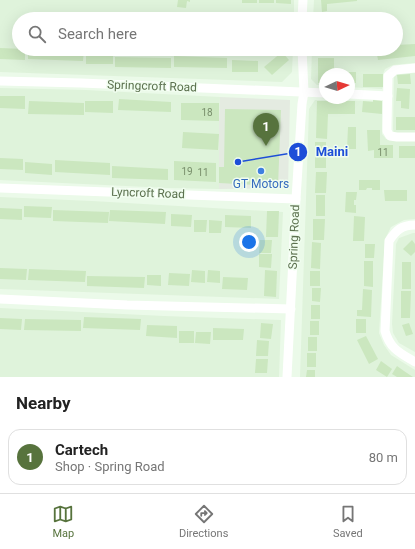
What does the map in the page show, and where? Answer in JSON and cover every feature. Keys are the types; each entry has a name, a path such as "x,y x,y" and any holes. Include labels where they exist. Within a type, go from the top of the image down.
{"street":[{"path":"302,12 303,0"},
{"name":"Spring Road","path":"287,377 296,199 304,92 302,56"},
{"path":"415,68 395,70 388,76 387,124 387,131 390,136 415,136"},
{"name":"Springcroft Road","path":"0,81 319,93"},
{"path":"355,94 388,96"},
{"name":"Lyncroft Road","path":"0,188 296,199"},
{"path":"415,225 408,225 394,232 389,241 385,331 390,344 396,351 415,362"},
{"path":"0,299 127,305 291,309"}],"shaded area":[{"path":"0,0 294,0 294,12 12,12 12,56 293,56 292,72 282,82 0,72"},
{"path":"314,0 415,0 415,63 393,65 385,69 383,74 382,89 355,87 355,68 319,68 319,85 311,79 312,56 403,56 403,12 313,12"},
{"path":"415,73 415,134 394,133 394,76 396,74"},
{"path":"0,88 86,90 220,97 219,189 0,180"},
{"path":"220,97 290,100 288,188 219,189"},
{"path":"315,100 319,100 319,104 355,104 355,101 382,101 382,134 386,139 415,140 415,219 404,220 391,227 385,239 379,333 384,345 391,355 415,370 415,377 300,377 309,109"},
{"path":"0,197 283,212 279,299 0,289"},
{"path":"415,233 415,352 399,343 393,333 392,324 396,244 399,238"},
{"path":"0,308 281,320 279,377 0,377"}],"building":[{"path":"178,0 190,0 190,2 187,1 186,8 177,7"},
{"path":"242,0 257,0 257,3 242,3"},
{"path":"259,0 274,0 274,3 259,3"},
{"path":"276,0 291,0 291,4 276,3"},
{"path":"321,0 357,1 327,4 327,11 322,12"},
{"path":"415,44 415,56 378,60 377,56 403,56 403,45"},
{"path":"0,48 12,48 12,56 25,56 25,60 0,59"},
{"path":"28,56 83,56 83,61 28,59"},
{"path":"86,56 113,56 113,64 86,64"},
{"path":"174,56 227,58 227,68 174,67"},
{"path":"277,56 286,56 289,60 272,75 264,67"},
{"path":"115,57 171,58 171,68 115,67"},
{"path":"318,58 334,58 334,68 319,68 318,83"},
{"path":"232,60 258,61 258,72 232,72"},
{"path":"355,72 356,72 355,83"},
{"path":"363,74 383,74 383,87 363,87"},
{"path":"410,74 411,84 398,84 397,75"},
{"path":"397,88 410,89 409,109 401,108 401,101 396,101"},
{"path":"0,96 25,96 25,109 0,108"},
{"path":"119,99 171,102 171,112 118,110"},
{"path":"373,100 382,101 382,114 362,112 363,101 373,102"},
{"path":"29,101 84,103 84,115 28,114"},
{"path":"85,101 113,101 113,113 85,112"},
{"path":"317,101 319,101 319,104 355,104 355,114 328,114 327,139 316,138"},
{"path":"181,103 219,103 219,121 181,120"},
{"path":"225,109 281,110 278,186 219,183 219,167 224,167"},
{"path":"396,117 415,117 415,130 396,130"},
{"path":"348,127 356,127 356,149 347,149"},
{"path":"367,130 380,130 380,145 393,145 393,158 374,158 374,150 368,151"},
{"path":"183,132 219,134 218,150 182,148"},
{"path":"315,142 326,142 326,168 315,168"},
{"path":"399,146 415,146 415,158 399,158"},
{"path":"0,158 23,159 23,170 0,169"},
{"path":"55,160 110,163 110,175 55,172"},
{"path":"174,161 216,163 216,182 174,180"},
{"path":"25,162 52,164 52,175 25,173"},
{"path":"112,166 168,169 168,180 112,178"},
{"path":"316,172 327,172 326,193 315,193"},
{"path":"359,180 380,180 380,190 372,190 372,188 367,188 366,190 359,190"},
{"path":"384,190 407,190 407,201 385,201"},
{"path":"346,192 357,192 356,200 354,200 354,205 356,205 356,213 345,212"},
{"path":"316,195 325,195 325,216 316,216"},
{"path":"24,206 52,207 51,218 24,217"},
{"path":"0,208 22,209 22,220 0,219"},
{"path":"53,210 109,212 108,223 53,221"},
{"path":"110,210 166,212 165,224 109,221"},
{"path":"267,211 279,211 278,237 266,237"},
{"path":"171,214 192,215 191,227 171,226"},
{"path":"225,215 251,216 251,228 225,227"},
{"path":"354,216 365,217 364,241 353,241"},
{"path":"313,219 325,219 324,240 313,240"},
{"path":"194,220 207,220 206,232 194,232"},
{"path":"209,220 222,221 221,233 209,233"},
{"path":"260,240 272,240 271,253 259,253"},
{"path":"412,240 415,244 415,252 411,256 403,249"},
{"path":"312,242 321,243 320,269 311,268"},
{"path":"365,244 375,244 374,258 365,258"},
{"path":"259,254 272,254 271,268 259,267"},
{"path":"364,261 373,261 373,287 364,286"},
{"path":"402,262 411,262 411,289 402,289"},
{"path":"0,268 27,269 26,280 0,279"},
{"path":"29,269 86,271 85,282 28,280"},
{"path":"192,270 205,271 205,283 191,282"},
{"path":"208,270 220,271 220,283 207,282"},
{"path":"265,270 277,271 276,297 264,296"},
{"path":"310,271 320,271 320,286 310,286"},
{"path":"169,273 190,274 189,286 168,285"},
{"path":"147,275 161,275 161,286 147,285"},
{"path":"87,276 145,277 144,288 87,286"},
{"path":"223,277 248,278 247,290 222,289"},
{"path":"312,288 321,288 320,302 312,301"},
{"path":"363,289 372,290 371,317 357,316 357,310 362,310"},
{"path":"401,291 411,291 410,318 401,318"},
{"path":"311,305 320,305 320,319 311,319"},
{"path":"84,317 141,319 140,330 83,328"},
{"path":"0,318 22,319 21,330 0,329"},
{"path":"25,319 81,320 81,331 24,330"},
{"path":"356,319 366,319 366,333 356,333"},
{"path":"310,321 319,321 319,335 310,335"},
{"path":"261,323 273,324 271,339 260,338"},
{"path":"409,323 413,334 406,336 402,325"},
{"path":"147,325 177,326 177,338 146,336"},
{"path":"213,328 244,329 243,340 213,340"},
{"path":"179,331 194,331 194,343 179,343"},
{"path":"196,332 211,332 210,344 195,343"},
{"path":"366,336 378,359 369,364 357,340"},
{"path":"308,337 317,337 317,351 308,351"},
{"path":"257,340 269,341 268,356 256,356"},
{"path":"307,353 316,353 316,367 307,367"},
{"path":"256,359 268,359 267,373 255,373"},
{"path":"381,361 392,369 387,377 376,370"},
{"path":"397,366 413,377 397,377 392,374"},
{"path":"307,370 315,370 315,377 306,377"}],"place":[{"name":"Cartech","path":"266,146"},
{"name":"Maini","path":"238,162"},
{"name":"GT Motors","path":"261,171"}]}
